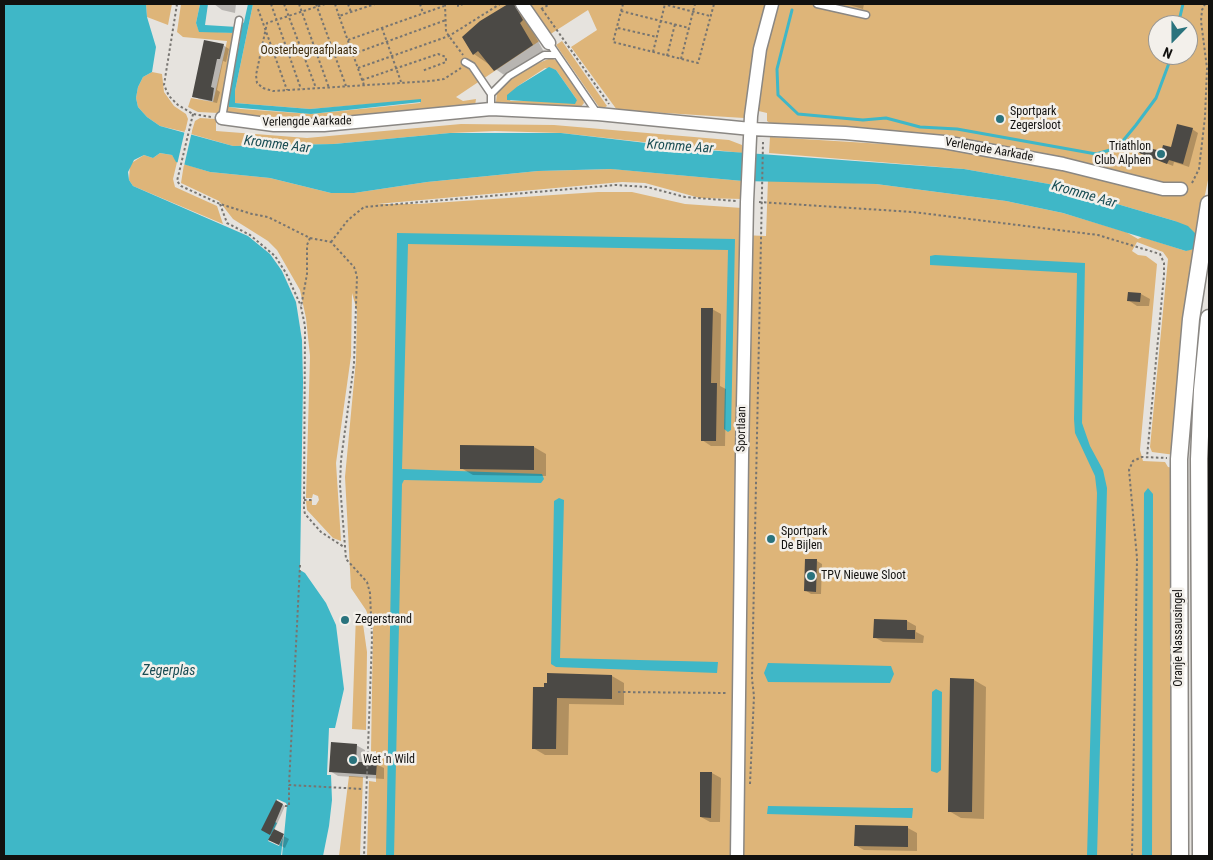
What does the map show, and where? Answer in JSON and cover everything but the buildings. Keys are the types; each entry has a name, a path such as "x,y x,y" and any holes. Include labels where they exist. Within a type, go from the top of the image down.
{"main road":[{"name":"Oranje Nassausingel","path":"1180,856 1179,459 1191,319 1209,204"},
{"name":"Oranje Nassausingel","path":"1201,856 1205,422 1209,318"},
{"path":"1181,419 1205,422"}],"street":[{"path":"522,4 549,43"},
{"name":"Sportlaan","path":"737,856 742,456 748,196 757,148 751,129 760,49 772,4"},
{"name":"Verlengde Aarkade","path":"222,118 274,125 324,124 491,109 598,114 751,129 845,133 944,142 1063,164 1162,189 1181,189"}],"lane":[{"path":"817,4 866,15"},
{"path":"222,118 239,20"},
{"path":"549,43 598,114"},
{"path":"491,94 524,65 544,55 556,55"},
{"path":"465,62 472,66 491,94 491,109"}],"path":[{"path":"177,4 164,85 178,105 192,114 222,118"},
{"path":"271,4 302,89"},
{"path":"284,4 316,88"},
{"path":"299,4 329,88"},
{"path":"325,4 316,5 302,12 267,23 257,65 257,83 263,88 273,91 444,79 454,74 465,62 465,57 446,32 445,5 348,40"},
{"path":"335,4 364,85"},
{"path":"348,4 351,12"},
{"path":"339,16 375,4"},
{"path":"420,4 423,14"},
{"path":"458,4 458,6 462,4"},
{"path":"358,68 449,36 500,4"},
{"path":"623,4 613,42 698,63 714,4"},
{"path":"653,52 664,4 710,16"},
{"path":"681,59 695,4"},
{"path":"1181,189 1193,181 1199,169 1205,117 1207,68 1201,21 1202,10 1205,4"},
{"path":"316,5 346,86"},
{"path":"258,9 287,90"},
{"path":"542,9 618,116"},
{"path":"621,11 689,28"},
{"path":"353,54 446,20"},
{"path":"667,56 675,24"},
{"path":"382,28 401,83"},
{"path":"617,28 657,37"},
{"path":"362,80 438,54 446,57 446,62 422,71"},
{"path":"192,114 177,181 181,186 220,204 268,217 310,238 331,242 354,267 358,276 354,364 341,460 340,485 346,559 367,582 370,593 372,639 364,856"},
{"name":"Sportlaan","path":"750,786 754,696 752,679 762,202 757,148"},
{"path":"331,242 348,220 364,207 616,185 647,187 685,196 748,196 762,202 913,212 1098,235 1160,254 1164,263 1147,457"},
{"path":"220,204 227,222 250,235 274,256 286,273 302,306"},
{"path":"310,238 302,306 305,326 305,514 321,532 344,547"},
{"path":"1132,856 1137,558 1129,470 1133,461 1147,457 1179,459"},
{"path":"304,500 313,500"},
{"path":"285,806 289,806 300,565"},
{"path":"618,692 739,694"},
{"path":"289,785 363,789"}],"green space":[{"path":"146,4 172,4 168,25 147,17"},
{"path":"181,4 200,4 196,23 199,31 235,33 219,113 198,112 188,107 191,98 213,102 227,41 183,37 177,32"},
{"name":"Oosterbegraafplaats","path":"253,4 517,4 541,40 456,97 463,101 476,99 475,106 326,120 275,121 225,113 225,107 228,100 229,107 311,114 420,103 421,100 310,109 235,103 235,91"},
{"name":"Sportpark Zegersloot","path":"528,4 1209,4 1209,175 1197,235 1175,221 1049,184 964,169 769,153 770,137 900,145 839,130 774,126 767,121 767,113 746,108 744,118 617,110 571,47 597,30 588,10 549,35"},
{"path":"562,41 607,106 601,110 556,45"},
{"path":"551,58 557,61 582,97 584,103 580,108 498,104 496,102 497,93 510,79 526,68","holes":["545,68 556,70 577,100 510,101 518,86"]},
{"path":"152,72 162,74 164,92 174,106 186,114 188,119 185,132 160,126 147,117 138,107 136,98 138,87 143,77"},
{"path":"200,118 216,119 216,131 307,138 461,124 554,125 729,140 742,145 742,153 561,133 495,131 450,133 334,144 233,146 191,134 195,121"},
{"path":"160,153 172,155 177,162 173,179 175,187 217,206 223,224 133,186 129,180 130,164 144,155 153,158"},
{"name":"Sportpark De Bijlen","path":"184,164 210,172 270,178 331,193 354,193 427,182 538,171 612,169 743,181 743,199 700,198 645,183 622,182 377,204 418,204 598,192 632,192 685,204 742,208 742,235 766,236 768,179 876,184 1006,201 1063,213 1126,232 1138,239 1142,237 1186,251 1194,247 1175,455 1152,452 1150,447 1168,259 1163,252 1137,242 1132,251 1138,255 1146,256 1157,264 1140,450 1143,461 1165,462 1168,467 1174,468 1174,856 367,856 369,781 376,782 376,751 371,752 373,628 366,610 351,588 345,477 356,360 357,311 352,293 351,356 336,463 341,541 333,538 307,510 306,501 312,500 312,505 316,505 319,500 318,496 313,494 312,498 306,498 310,356 306,318 300,290 277,250 268,241 233,219 219,201 181,183"},
{"path":"356,614 362,617 367,652 366,730 352,729"},
{"path":"1209,615 1209,856 1207,856 1206,734"},
{"path":"349,776 363,777 360,856 339,856"}],"water":[{"name":"Zegerplas","path":"4,4 146,4 147,17 156,47 152,72 143,77 138,87 136,98 138,107 147,117 160,126 233,146 334,144 450,133 561,133 706,150 964,169 1049,184 1175,221 1188,226 1197,235 1194,249 1186,251 1063,213 1006,201 876,184 743,181 611,169 538,171 427,182 354,193 331,193 270,178 210,172 176,162 172,155 160,153 153,158 144,155 134,160 128,172 129,180 133,186 248,236 270,254 282,271 296,302 302,340 303,382 300,570 305,573 326,603 336,625 344,689 335,728 329,728 327,775 331,775 332,800 329,826 323,856 282,856 287,805 277,799 268,818 277,823 268,841 279,846 283,837 281,856 4,856"},
{"path":"200,4 208,4 205,25 237,27 235,33 199,32 196,23"},
{"path":"248,4 253,4 235,91 235,103 310,109 421,99 421,102 311,114 229,107 228,100 240,39 240,27 244,22"},
{"path":"549,67 556,70 577,100 575,104 507,100 507,95 518,86"},
{"path":"397,233 735,239 731,430 728,432 724,429 728,250 408,244 402,469 542,474 544,479 541,483 404,480 402,484 394,856 386,856"},
{"path":"930,256 1085,263 1082,423 1090,446 1103,470 1107,488 1097,856 1087,856 1097,493 1095,476 1075,433 1077,273 930,265"},
{"path":"1148,488 1153,494 1152,856 1142,856 1144,493"},
{"path":"559,498 564,500 560,658 718,662 717,673 556,667 551,664 554,501"},
{"path":"768,663 891,666 894,674 890,683 768,682 764,673"},
{"path":"936,689 942,692 941,770 937,773 931,771 932,692"},
{"path":"768,806 913,808 912,818 767,814"}],"pier":[{"path":"185,130 192,131 184,166 177,165"}],"waterway":[{"path":"1180,15 1183,4"},
{"path":"792,10 777,69 778,95 798,114 863,120 886,118 920,127 957,129 1096,154 1117,148 1136,125 1156,98 1168,65"}],"place":[{"name":"Sportpark Zegersloot","path":"1000,119"},
{"name":"Triathlon Club Alphen","path":"1161,154"},
{"name":"Sportpark De Bijlen","path":"771,539"},
{"name":"TPV Nieuwe Sloot","path":"811,576"},
{"name":"Zegerstrand","path":"345,620"},
{"name":"Wet 'n Wild","path":"353,760"}],"water label":[{"name":"Kromme Aar","path":"277,145"},
{"name":"Kromme Aar","path":"680,147"},
{"name":"Kromme Aar","path":"1084,195"}]}
